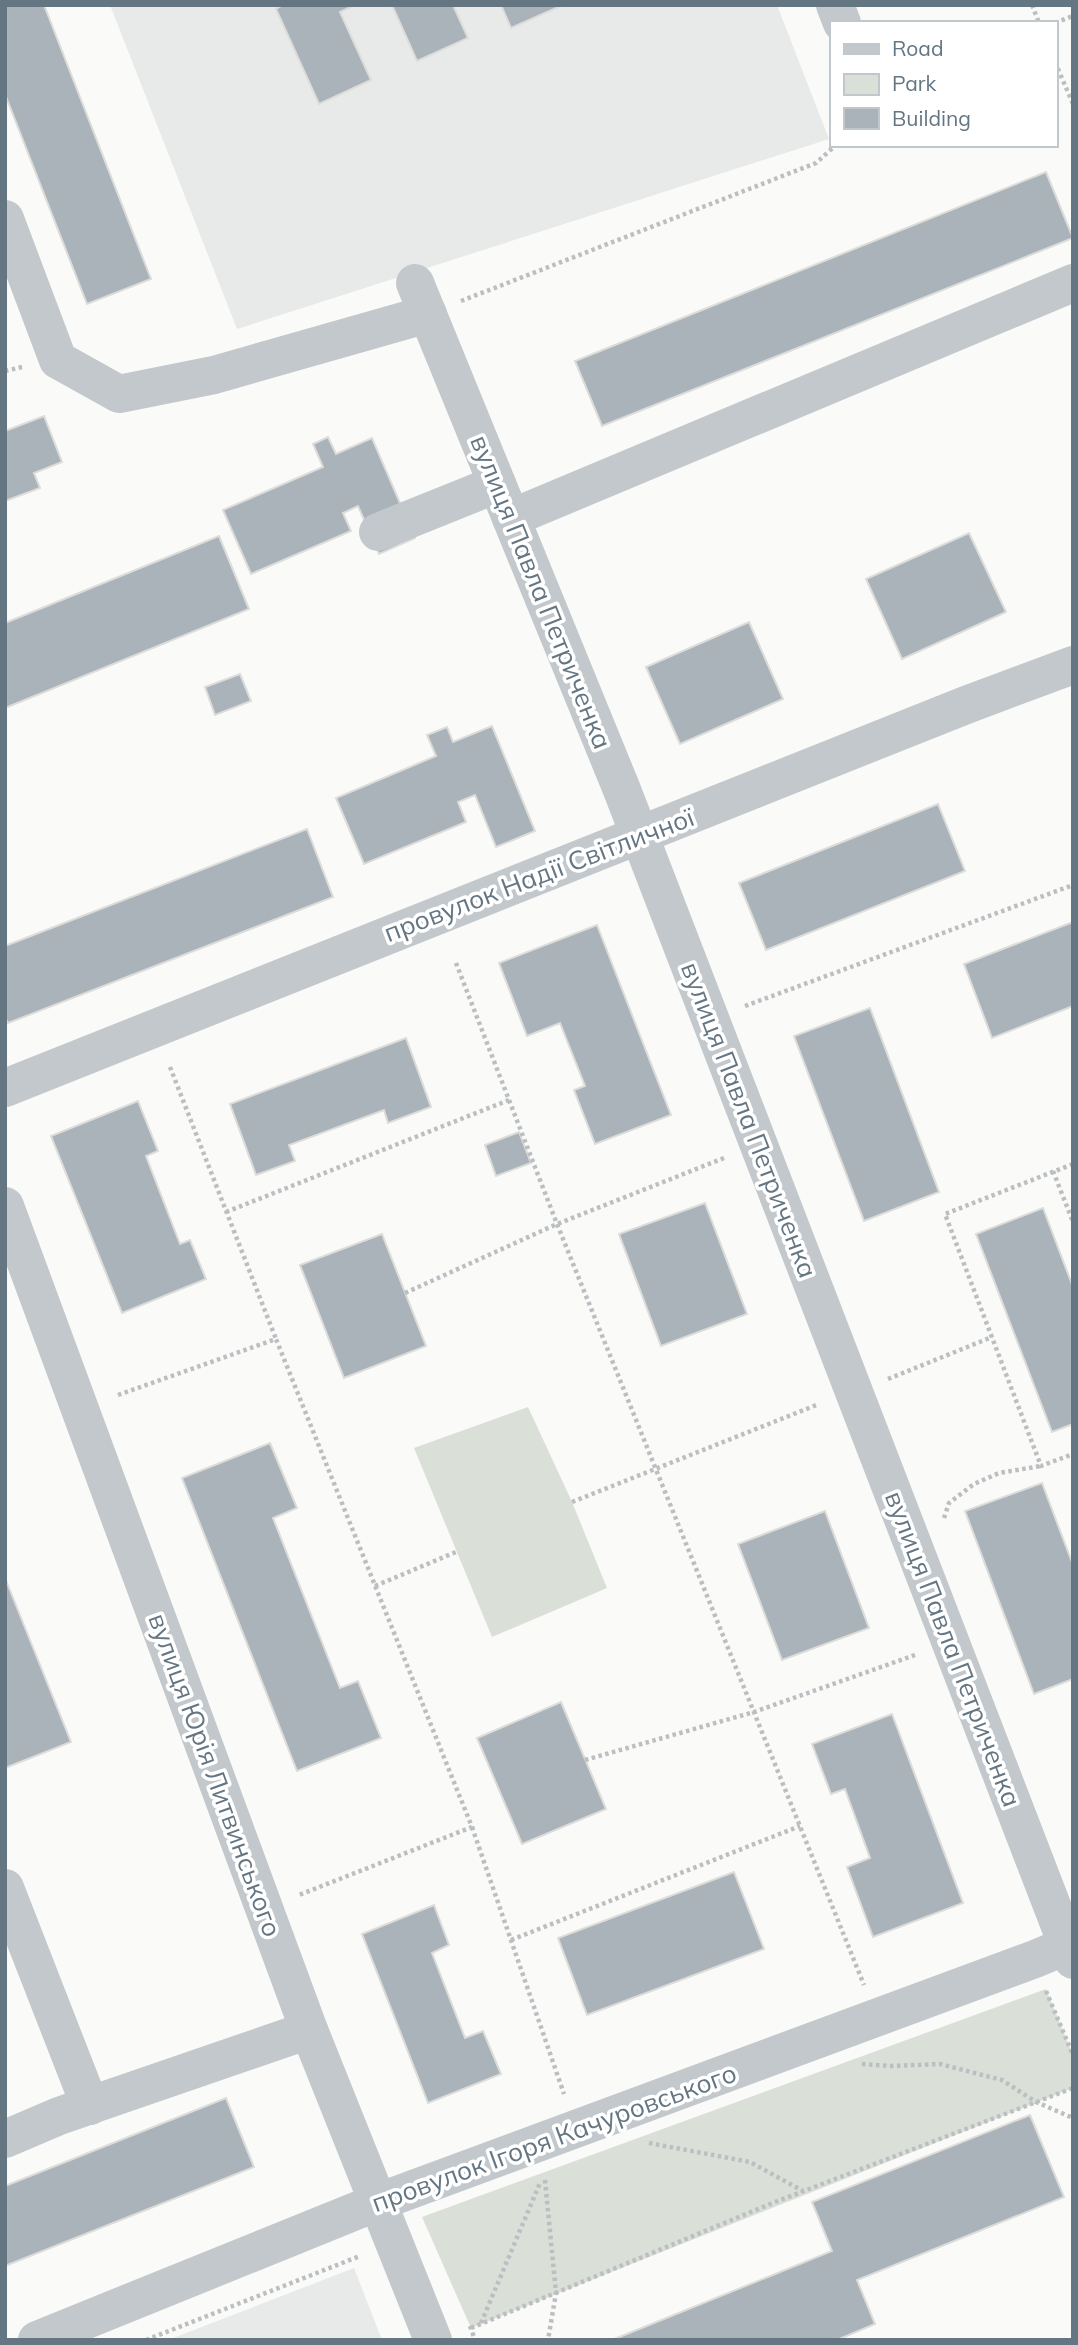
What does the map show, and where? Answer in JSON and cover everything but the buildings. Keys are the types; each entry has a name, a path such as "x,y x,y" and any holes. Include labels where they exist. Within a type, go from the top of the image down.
{"street":[{"path":"5,219 58,360 119,394 214,374 421,299"},
{"path":"378,532 504,501 1073,282"},
{"name":"вулиця Павла Петриченка","path":"421,299 640,836 1071,1950"},
{"name":"провулок Надії Світличної","path":"5,1088 603,848 640,836 1073,665"},
{"name":"вулиця Юрія Литвинського","path":"5,1206 309,2030 433,2340"},
{"path":"5,1888 90,2106"},
{"name":"провулок Ігоря Качуровського","path":"37,2340 378,2202 1071,1950"},
{"path":"5,2139 90,2106 309,2030"}],"path":[{"path":"1057,67 1073,104"},
{"path":"421,299 816,163 834,147"},
{"path":"742,1007 1073,885"},
{"path":"456,963 557,1224 866,1989"},
{"path":"170,1067 472,1826 567,2100"},
{"path":"226,1212 509,1100"},
{"path":"405,1293 557,1224 724,1158"},
{"path":"1041,1466 945,1214 1073,1164"},
{"path":"1053,1171 1073,1222"},
{"path":"884,1380 992,1337"},
{"path":"118,1395 276,1339"},
{"path":"572,1502 819,1404"},
{"path":"940,1529 949,1503 974,1484 999,1473 1041,1466 1073,1454"},
{"path":"375,1586 456,1552"},
{"path":"585,1760 754,1712 916,1654"},
{"path":"295,1896 472,1826"},
{"path":"511,1940 800,1826"},
{"path":"1046,1989 1073,2055"},
{"path":"856,2064 940,2064 1002,2080 1036,2102 1073,2118"},
{"path":"471,2328 803,2192 1073,2088"},
{"path":"644,2142 750,2162 803,2192"},
{"path":"480,2324 545,2172 556,2293 548,2340"},
{"path":"146,2340 357,2257"}],"shaded area":[{"path":"110,5 777,5 829,139 237,329"},
{"path":"354,2268 382,2340 168,2340"}],"green space":[{"path":"528,1407 572,1502 607,1588 492,1637 414,1448"},
{"path":"1046,1989 1073,2055 1073,2088 471,2328 422,2217"}]}
